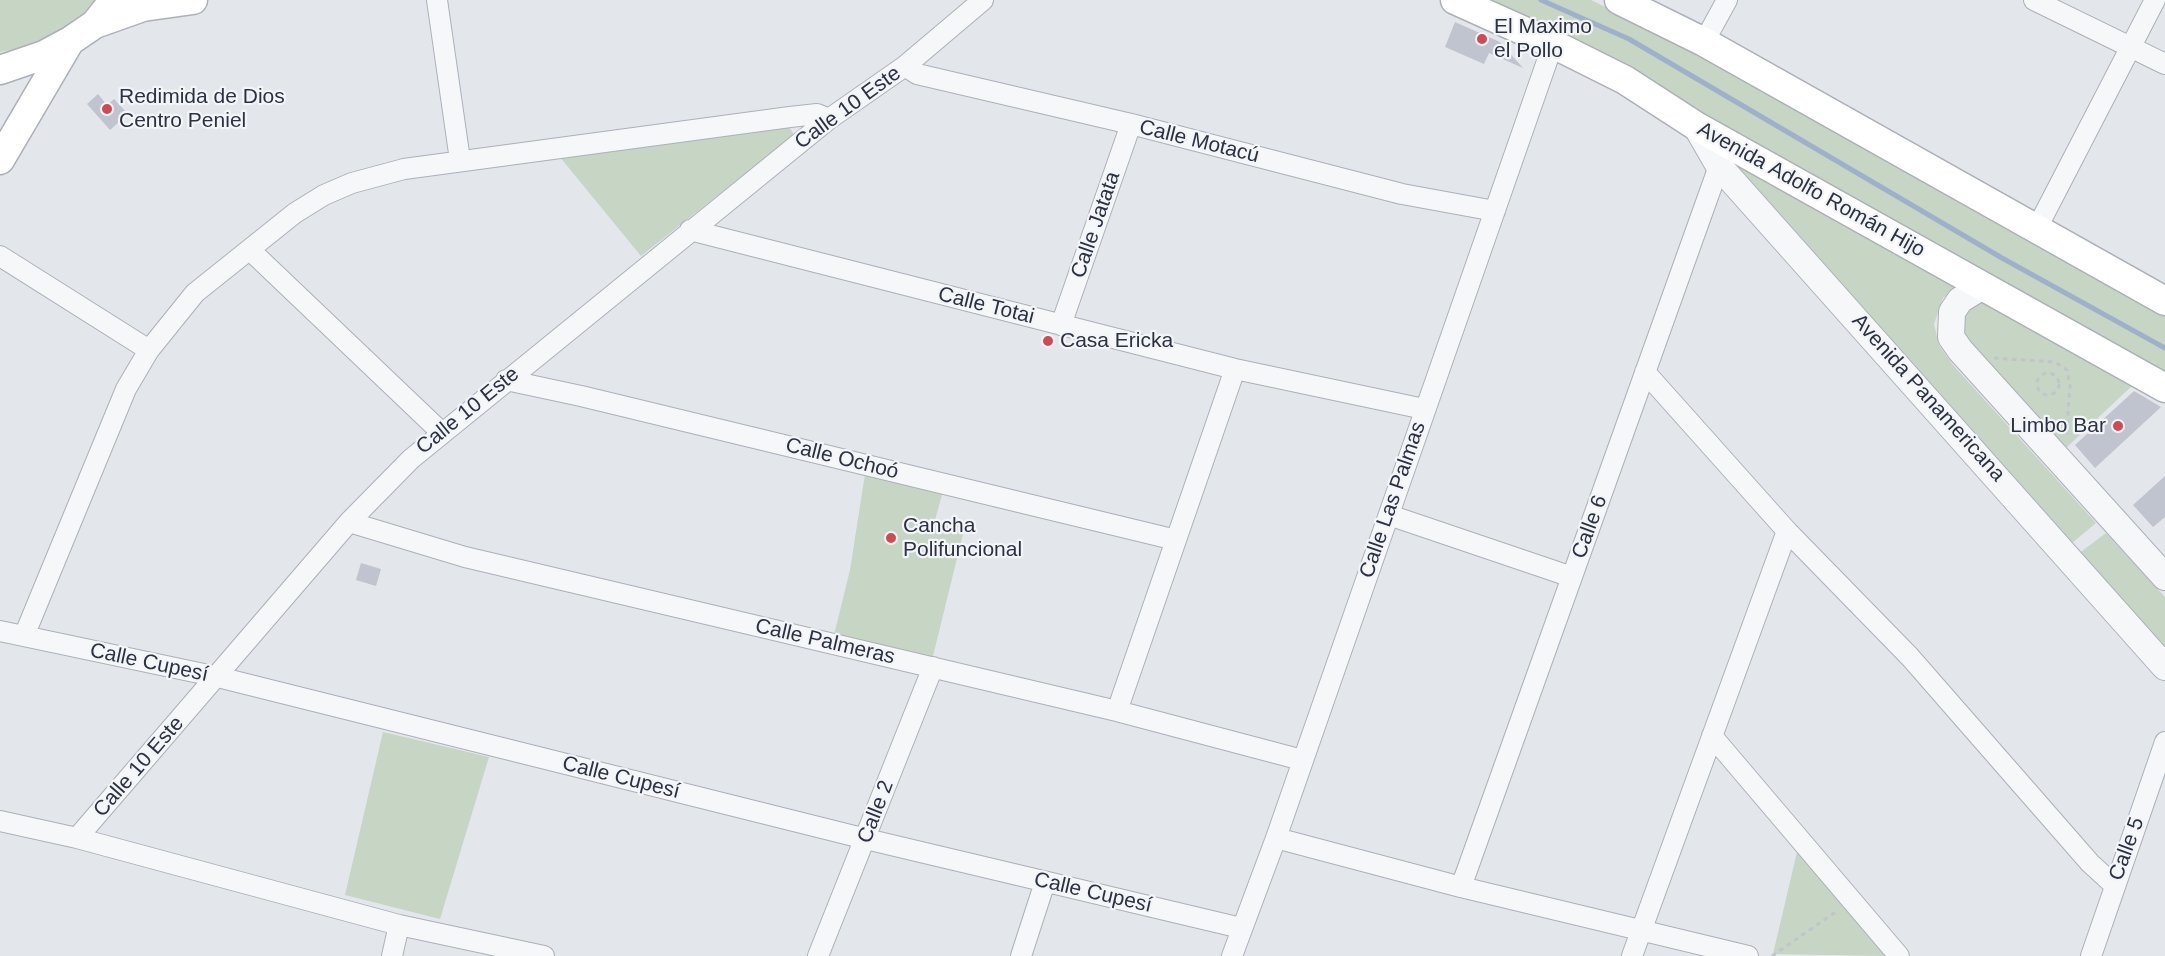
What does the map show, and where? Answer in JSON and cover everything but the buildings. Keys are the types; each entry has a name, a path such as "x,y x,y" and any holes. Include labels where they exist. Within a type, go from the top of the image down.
{"main road":[{"path":"95,24 114,0"},
{"path":"0,70 44,56 95,24 143,7 193,0"},
{"name":"Avenida Adolfo Román Hijo","path":"1455,0 1553,44 1625,80 1696,126 2165,388"},
{"path":"1619,0 1704,42 2165,301"},
{"path":"0,160 70,41"}],"street":[{"path":"437,0 460,160"},
{"name":"Calle 10 Este","path":"77,838 218,677 349,522 441,432 829,118 905,66 983,0"},
{"path":"1704,42 1727,0"},
{"path":"2034,0 2165,64"},
{"path":"2036,230 2155,0"},
{"name":"Calle Las Palmas","path":"1232,956 1276,838 1553,44"},
{"name":"Calle Motacú","path":"905,66 917,74 1131,124 1401,194 1495,211"},
{"path":"24,636 126,388 149,350 195,293 295,213 324,195 352,183 404,169 817,114 829,118"},
{"name":"Calle Jatata","path":"1061,325 1131,124"},
{"name":"Avenida Panamericana","path":"1696,126 1719,166 2165,667"},
{"name":"Calle 6","path":"1461,887 1719,166"},
{"name":"Calle Totai","path":"690,230 1236,369 1424,409"},
{"path":"250,250 441,432"},
{"path":"0,256 149,350"},
{"path":"1983,286 1960,300 1952,312 1950,326 1952,337 1975,367 2165,577"},
{"path":"1117,711 1236,369"},
{"path":"1646,372 1787,531 1910,657 2091,863 2114,885"},
{"name":"Calle Ochoó","path":"506,380 593,398 1176,540"},
{"path":"1389,515 1572,578"},
{"name":"Calle Palmeras","path":"349,522 465,557 1117,711 1302,760"},
{"path":"1632,956 1787,531"},
{"name":"Calle Cupesí","path":"0,631 218,677 866,839 1241,928"},
{"name":"Calle 2","path":"818,956 933,667"},
{"path":"1712,735 1899,956"},
{"name":"Calle 5","path":"2091,956 2165,742"},
{"path":"0,821 77,838 399,925 544,956"},
{"path":"1276,838 1461,887 1748,956"},
{"path":"1021,956 1045,882"},
{"path":"392,956 399,925"}],"path":[{"path":"1975,367 1983,358 2055,362 2067,370 2070,386 2066,448 2056,457"},
{"path":"2051,373 2059,380 2059,388 2050,395 2043,394 2037,385 2039,378 2051,373"},
{"path":"1772,956 1851,902"}],"green space":[{"path":"0,0 96,0 77,20 56,34 21,48 0,52"},
{"path":"1455,0 1591,0 1649,28 2165,314 2165,381"},
{"path":"789,127 794,135 641,256 559,156"},
{"path":"1735,160 1959,285 1943,298 1934,324 1939,345 1953,365 2096,523 2072,543 1727,164"},
{"path":"1984,298 2135,383 2066,448 1963,333 1964,314"},
{"path":"865,474 943,491 935,520 965,526 932,660 834,635 850,570"},
{"path":"2106,533 2165,597 2165,650 2078,554"},
{"path":"383,732 489,757 440,919 345,895"},
{"path":"1797,852 1885,956 1773,954"}],"waterway":[{"path":"1541,0 1629,39 2002,258 2165,348"}],"place":[{"name":"El Maximo el Pollo","path":"1482,39"},
{"name":"Redimida de Dios Centro Peniel","path":"107,109"},
{"name":"Casa Ericka","path":"1048,341"},
{"name":"Limbo Bar","path":"2118,426"},
{"name":"Cancha Polifuncional","path":"891,538"}]}
